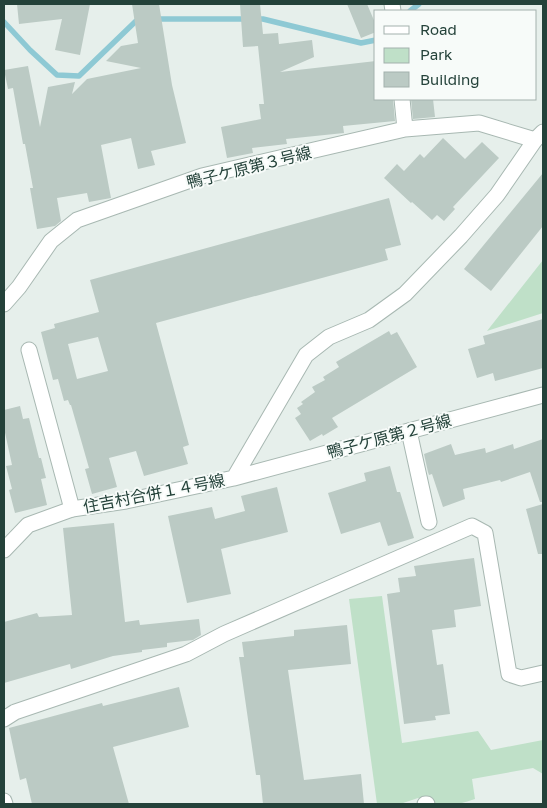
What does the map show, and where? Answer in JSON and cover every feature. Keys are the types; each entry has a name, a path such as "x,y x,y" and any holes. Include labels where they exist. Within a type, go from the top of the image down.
{"street":[{"path":"402,100 405,128"},
{"name":"鴨子ケ原第３号線","path":"4,304 19,287 51,241 77,220 202,176 405,128 479,123 539,136"},
{"name":"住吉村合併１４号線","path":"4,550 28,525 72,509 126,501 234,478 306,355 329,337 369,320 405,294 461,236 497,195 539,136"},
{"path":"30,350 72,509"},
{"name":"鴨子ケ原第２号線","path":"234,478 543,395"},
{"path":"409,431 429,522"},
{"path":"4,719 15,712 186,654 224,634 472,526 485,533 509,674 521,678 543,673"}],"green space":[{"path":"543,260 543,313 487,331"},
{"path":"382,596 402,743 478,731 491,750 543,740 543,774 533,768 472,779 475,799 453,805 433,803 418,798 400,804 377,804 349,599"}],"building":[{"path":"17,4 90,4 80,55 55,50 62,19 19,24"},
{"path":"132,4 159,4 172,85 186,143 151,151 155,165 138,169 131,138 101,145 111,198 89,202 87,193 57,198 61,221 55,226 37,229 30,188 33,188 25,144 23,144 13,88 8,89 4,70 28,66 40,127 48,87 75,82 72,94 87,79 141,68 106,61 121,46 138,43"},
{"path":"240,4 260,4 263,34 278,33 279,44 312,40 314,57 280,72 374,61 374,100 393,100 395,121 343,126 344,133 286,139 287,144 252,148 253,153 227,158 221,127 261,119 259,104 264,104 258,46 243,47"},
{"path":"347,4 367,4 374,20 374,33 361,38"},
{"path":"411,100 433,100 435,117 413,119"},
{"path":"443,138 465,159 482,142 499,158 453,207 455,209 444,221 437,215 432,220 384,178 397,164 404,171 420,154 424,158"},
{"path":"543,173 543,226 491,291 464,269"},
{"path":"389,198 401,245 385,249 388,260 156,323 189,445 183,447 188,464 144,476 136,451 109,458 117,487 92,494 85,469 89,468 71,405 68,400 64,401 58,379 53,380 41,332 55,328 54,324 99,312 90,280","holes":["98,337 108,371 77,379 68,344"]},
{"path":"543,319 543,368 495,381 493,373 477,378 468,349 485,344 483,336"},
{"path":"389,331 391,335 397,332 417,367 332,418 338,427 310,441 295,418 301,414 297,408 303,404 301,402 315,392 312,387 325,380 323,377 339,367 336,362"},
{"path":"20,406 23,419 29,418 39,458 41,458 46,478 41,479 47,505 15,513 9,490 12,489 6,466 12,465 4,428 4,410"},
{"path":"543,439 543,502 540,502 530,472 501,482 500,480 463,489 465,499 443,507 432,474 429,475 424,454 451,444 455,455 485,448 486,453 513,444 514,449"},
{"path":"390,466 397,492 400,492 414,538 388,546 380,522 341,534 328,493 366,481 364,473"},
{"path":"277,487 288,532 221,549 231,594 187,603 168,516 212,507 215,519 245,511 241,496"},
{"path":"543,504 543,554 538,554 526,509"},
{"path":"114,523 125,622 139,620 140,625 199,619 201,635 193,640 167,643 167,647 113,656 71,669 70,664 4,683 4,622 37,613 39,617 72,615 63,528"},
{"path":"474,558 481,606 454,610 456,627 432,630 437,665 443,664 450,714 435,716 436,720 404,724 387,594 400,592 398,578 416,576 414,566"},
{"path":"347,625 351,664 288,670 304,780 361,774 364,804 263,804 260,775 256,775 239,657 244,657 242,642 294,636 294,630"},
{"path":"179,687 189,727 113,747 129,804 32,804 26,778 20,780 9,728 102,703 103,706"}],"waterway":[{"path":"411,10 419,4"},
{"path":"154,19 263,19 361,43 374,40"},
{"path":"4,22 57,75 79,76 136,21 142,20"}]}
